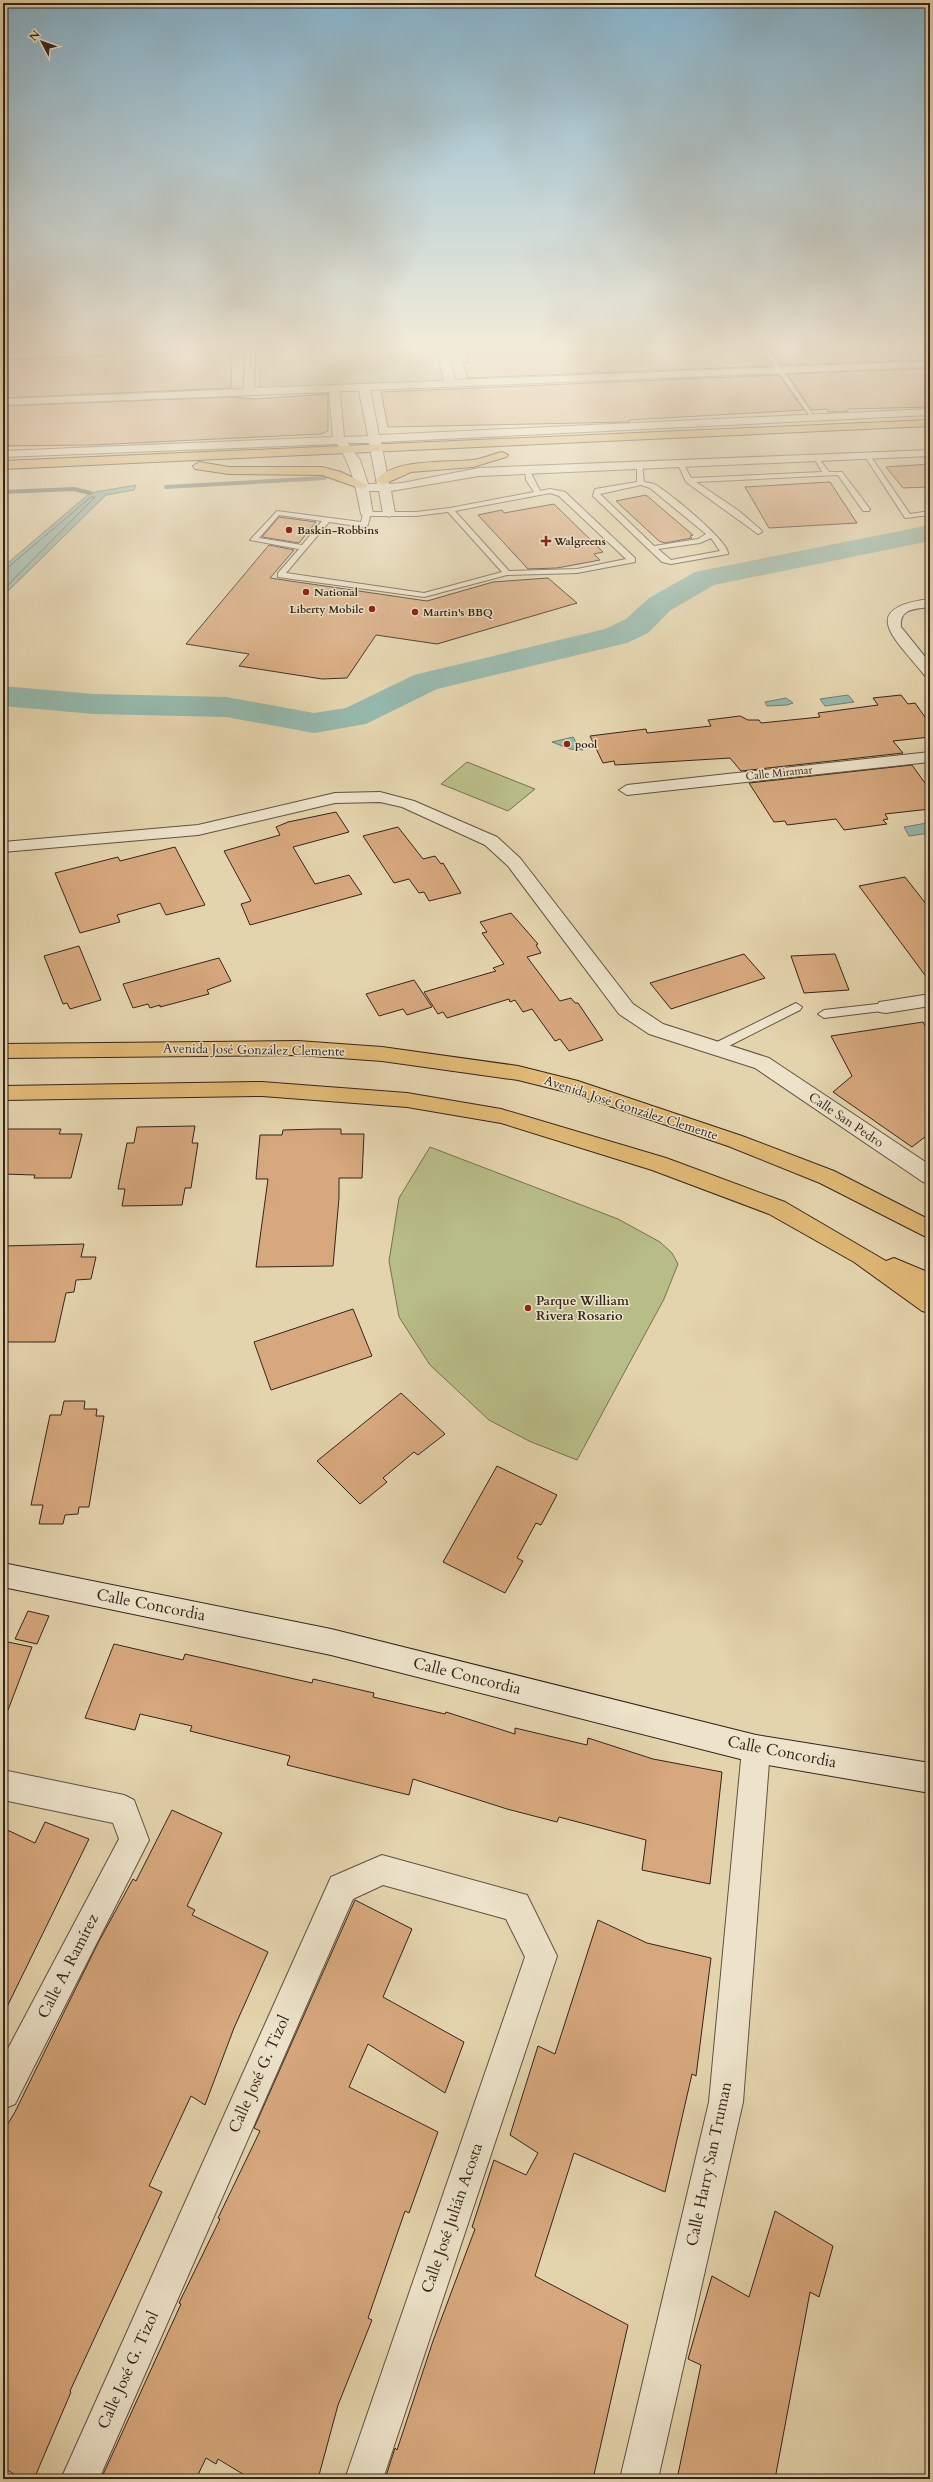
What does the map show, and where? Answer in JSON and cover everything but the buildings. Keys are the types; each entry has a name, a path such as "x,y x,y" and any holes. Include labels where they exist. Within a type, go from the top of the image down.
{"main road":[{"path":"3,465 38,463"},
{"path":"3,476 281,463"},
{"path":"383,484 387,477 405,471 436,465 461,463"},
{"path":"199,466 220,472 320,471 342,476 362,487"},
{"name":"Avenida José González Clemente","path":"3,1051 298,1048 382,1054 518,1073 578,1088 735,1141 827,1177 930,1230"},
{"path":"3,1093 262,1089 407,1100 501,1116 659,1164 776,1208 862,1256 930,1304"},
{"path":"862,1256 882,1262 930,1283"}],"street":[{"path":"355,463 362,487 367,514"},
{"path":"379,463 389,513"},
{"path":"362,487 383,484 402,487 479,472 708,463"},
{"path":"930,604 907,606 894,615 894,627 930,673"},
{"name":"Calle Miramar","path":"627,790 930,756"},
{"name":"Calle San Pedro","path":"3,846 198,830 335,798 380,797 408,804 491,841 514,862 626,1009 656,1029 762,1063 930,1176"},
{"path":"886,1007 930,1000"},
{"name":"Calle Concordia","path":"3,1575 331,1642 756,1749 930,1778"},
{"name":"Calle Harry San Truman","path":"638,2479 726,2102 756,1749"},
{"name":"Calle A. Ramírez","path":"3,1784 124,1810 134,1840 3,2092"},
{"name":"Calle José G. Tizol","path":"80,2479 342,1888 382,1870 516,1906 541,1956"},
{"name":"Calle José Julián Acosta","path":"364,2479 541,1956"}],"lane":[{"path":"820,463 827,474"},
{"path":"872,463 908,516 930,513"},
{"path":"681,464 689,480 736,512 758,532"},
{"path":"638,465 642,483"},
{"path":"527,470 530,480 538,493"},
{"path":"689,480 840,473 866,509"},
{"path":"642,483 653,486 711,535 724,547 724,552 671,562 665,560 596,494 598,491 642,483"},
{"path":"304,547 254,540 277,513 364,525 367,514 416,514 450,510 550,490 562,494 632,560 577,571 507,573 424,595 281,575 304,547 326,520"},
{"path":"904,509 930,506"},
{"path":"450,510 507,573"},
{"path":"653,548 700,541 711,535"},
{"path":"715,1048 796,1007"},
{"path":"824,1014 886,1007"}],"green space":[{"path":"467,762 535,789 508,811 441,784"},
{"name":"Parque William Rivera Rosario","path":"430,1147 618,1219 660,1242 672,1253 678,1264 664,1299 577,1460 529,1441 489,1420 430,1365 399,1317 389,1261 399,1198"}],"water":[{"path":"136,485 134,490 106,495 3,596 3,567 90,493"},
{"path":"848,695 854,702 825,706 820,699"},
{"path":"786,698 793,703 787,705 767,706 765,702"},
{"name":"pool","path":"573,737 579,747 577,748 582,748 583,750 570,749 552,742"},
{"path":"927,823 930,833 909,836 904,827"}],"waterway":[{"path":"166,487 325,478"},
{"path":"3,492 74,489 90,493"},
{"path":"3,696 94,704 226,707 314,723 354,717 426,682 616,636 637,626 660,604 705,578 930,533"}],"place":[{"name":"Baskin-Robbins","path":"289,530"},
{"name":"Walgreens","path":"546,541"},
{"name":"National","path":"306,592"},
{"name":"Liberty Mobile","path":"372,609"},
{"name":"Martin's BBQ","path":"415,612"},
{"name":"pool","path":"567,744"},
{"name":"Parque William Rivera Rosario","path":"528,1308"}]}
